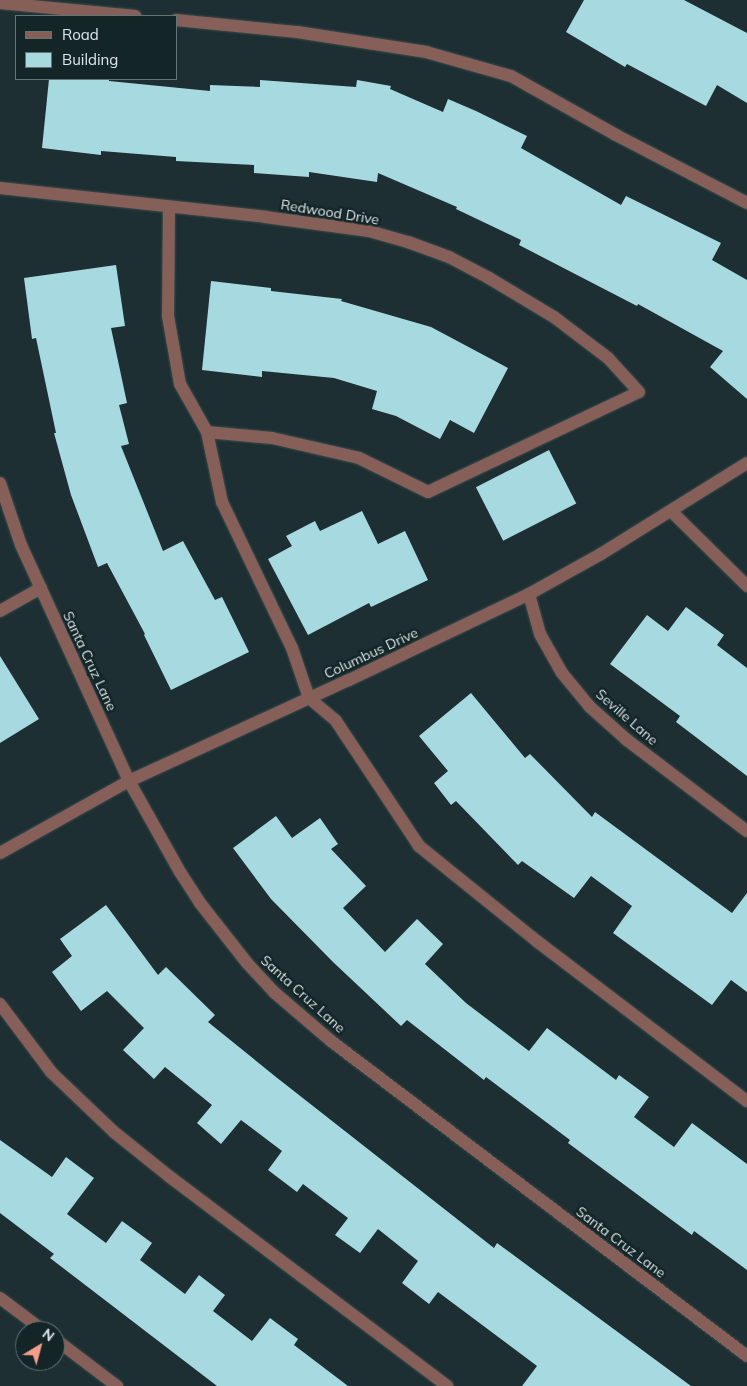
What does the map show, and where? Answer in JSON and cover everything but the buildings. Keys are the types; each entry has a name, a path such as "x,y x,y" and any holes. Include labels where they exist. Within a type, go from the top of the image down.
{"street":[{"path":"0,3 125,15"},
{"path":"178,20 297,32 426,52 511,76 616,135 747,203"},
{"name":"Redwood Drive","path":"0,188 369,231 449,257 489,278 554,317 608,358 639,392 428,492 359,458 272,438 207,432"},
{"path":"169,207 170,326 180,384 207,432 222,502 292,648 309,698 336,721 419,846 538,942 747,1101"},
{"name":"Columbus Drive","path":"0,853 129,781 529,594 671,511 747,463"},
{"name":"Santa Cruz Lane","path":"0,484 21,545 129,781 180,872 200,903 247,963 275,992 362,1065 747,1356"},
{"path":"671,511 747,586"},
{"path":"0,611 41,588"},
{"name":"Seville Lane","path":"529,594 540,634 562,673 590,707 627,740 747,831"},
{"path":"0,1004 51,1072 114,1132 170,1177 447,1386"},
{"path":"0,1298 31,1321"},
{"path":"65,1347 117,1386"}]}
